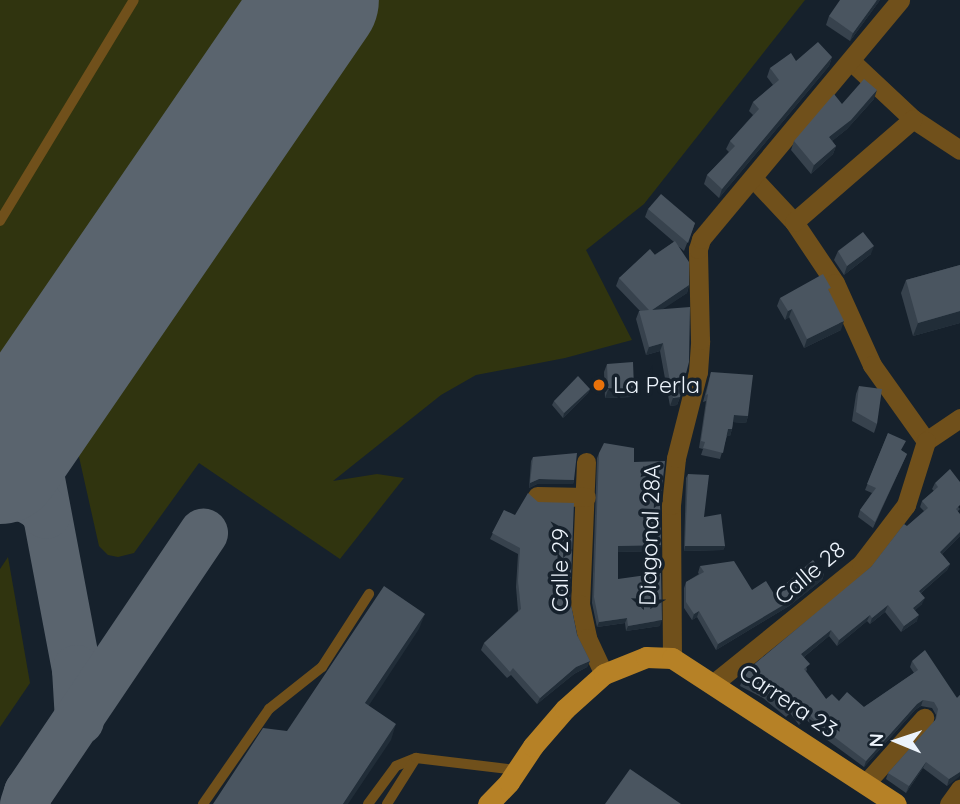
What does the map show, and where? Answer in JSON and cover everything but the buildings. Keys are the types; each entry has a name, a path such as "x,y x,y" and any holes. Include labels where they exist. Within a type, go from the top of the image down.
{"main road":[{"name":"Carrera 23","path":"604,674 646,657 672,658 895,804"},
{"path":"488,804 565,709 604,674"},
{"path":"504,804 513,776"}],"street":[{"path":"900,0 852,62 753,178 794,222 835,283 872,365 926,441 960,418"},
{"path":"852,62 913,119 960,150"},
{"path":"794,222 913,119"},
{"name":"Diagonal 28A","path":"672,658 671,505 676,458 698,373 698,249 701,239 753,178"},
{"name":"Calle 28","path":"714,683 862,564 906,505 926,441"},
{"name":"Calle 29","path":"586,462 580,604 587,638 604,674"},
{"path":"537,496 586,497"},
{"path":"865,784 924,718"},
{"path":"949,804 960,789"}],"lane":[{"path":"0,221 134,0"},
{"path":"203,804 269,709 322,667 369,594"},
{"path":"368,804 396,766 416,758 513,776"},
{"path":"387,804 416,758"}],"green space":[{"path":"0,0 251,0 0,370"},
{"path":"371,0 805,0 644,204 586,250 632,340 565,358 476,375 441,395 333,481 377,474 404,478 340,559 199,463 134,553 118,557 108,555 99,546 75,439"},
{"path":"8,557 30,683 0,727 0,569"}],"taxiway":[{"path":"48,392 35,426 35,452 76,669 79,720"},
{"path":"0,495 25,497 39,505 46,514"},
{"path":"24,804 28,792 203,533"}],"runway":[{"path":"0,462 317,0"}],"place":[{"name":"La Perla","path":"599,385"}]}
